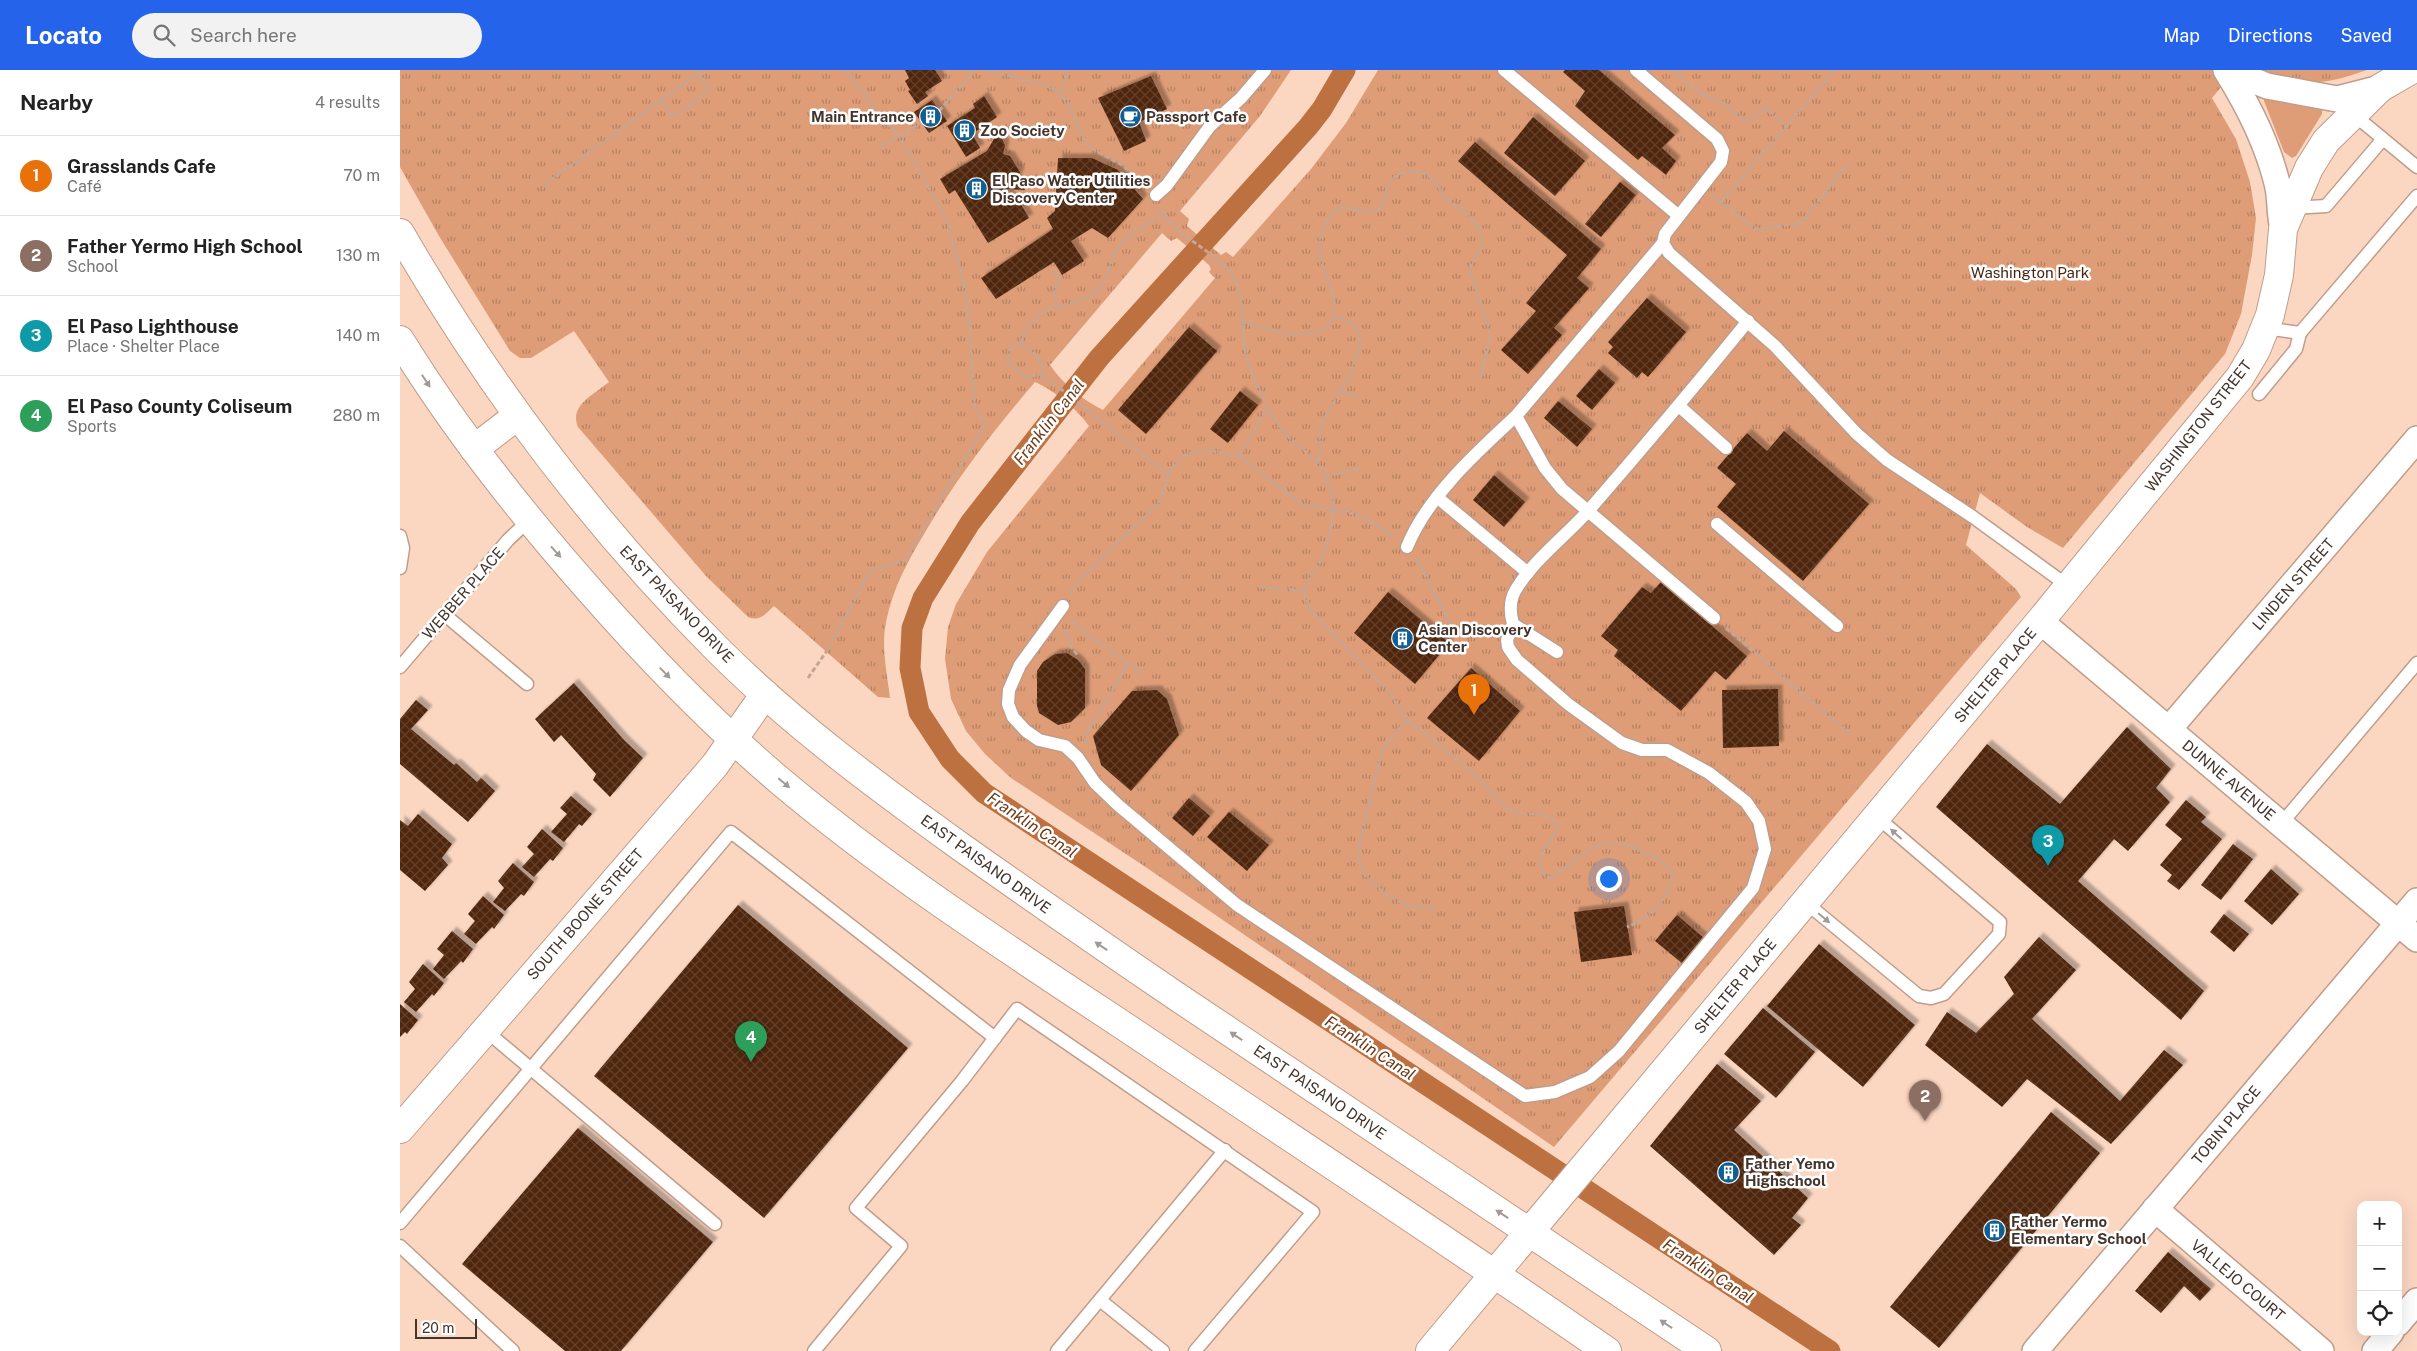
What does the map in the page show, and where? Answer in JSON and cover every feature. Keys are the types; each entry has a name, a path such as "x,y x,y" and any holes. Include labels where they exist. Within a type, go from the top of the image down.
{"main road":[{"name":"WASHINGTON STREET","path":"2040,621 2240,377 2256,350 2265,328 2279,275 2288,218 2309,168 2326,141 2380,88 2411,70"},
{"name":"EAST PAISANO DRIVE","path":"400,233 442,305 518,416 618,544 719,651 816,740 1076,929 1706,1351"},
{"path":"400,340 435,395 528,522 646,654 734,739 833,823 1044,973 1495,1274 1600,1349"},
{"path":"474,449 518,416"},
{"name":"SHELTER PLACE","path":"1430,1351 2040,621"},
{"name":"SOUTH BOONE STREET","path":"400,1129 715,765 766,694"}],"street":[{"path":"2226,70 2267,86 2337,99 2380,88"},
{"path":"2226,70 2247,104 2264,144 2288,218"},
{"name":"LINDEN STREET","path":"2169,729 2417,439"},
{"name":"DUNNE AVENUE","path":"2040,621 2417,939"},
{"name":"TOBIN PLACE","path":"2035,1351 2417,901"},
{"name":"VALLEJO COURT","path":"2155,1209 2321,1351"},
{"path":"2402,1318 2417,1301"},
{"path":"2375,1351 2387,1336"}],"lane":[{"path":"1156,195 1167,185 1210,126 1240,98 1265,70"},
{"path":"1504,70 1679,216"},
{"path":"1636,70 1716,138 1723,151 1721,162 1664,234 1664,243 1669,253 1776,346 1856,433 1887,460 1973,517 2068,586"},
{"path":"2353,114 2417,167"},
{"path":"2288,218 2326,206 2383,139"},
{"path":"2259,394 2296,349 2300,333 2417,196"},
{"path":"1407,547 1426,510 1488,441 1516,416 1664,243"},
{"path":"1063,606 1020,665 1009,690 1008,704 1013,717 1026,732 1039,740 1065,746 1078,758 1095,784 1237,905 1525,1096 1555,1092 1590,1077 1619,1051 1753,888 1765,849 1759,821 1746,802 1709,773 1667,750 1642,750 1622,743 1568,704 1517,660 1508,648 1507,640 1512,624 1510,611 1514,593 1528,573 1587,512 1748,322"},
{"path":"2265,328 2300,333"},
{"path":"1678,406 1726,448"},
{"path":"1516,416 1545,468 1562,489 1714,618"},
{"path":"1437,497 1528,573"},
{"name":"WEBBER PLACE","path":"400,667 508,540 528,522"},
{"path":"1717,524 1837,626"},
{"path":"400,536 403,548 400,568"},
{"path":"445,614 527,684"},
{"path":"1512,624 1557,652"},
{"path":"2281,824 2417,663"},
{"path":"1805,902 1919,996 1931,998 1944,994 1998,934 2000,922 1877,817"},
{"path":"400,1222 732,832 995,1038"},
{"path":"814,1351 901,1246 856,1208 1017,1009 1313,1212 1195,1351"},
{"path":"485,1030 715,1224"},
{"path":"1057,1351 1225,1150"},
{"path":"400,1246 513,1351"},
{"path":"1100,1300 1162,1351"}],"path":[{"path":"544,185 704,70"},
{"path":"808,678 826,652 871,570 905,560 984,424 974,407 967,298 952,233 941,207 912,162 898,135 877,112 847,70"},
{"path":"939,111 975,70"},
{"path":"986,70 1046,85 1060,93 1068,103 1084,139 1091,148 1122,165 1156,195"},
{"path":"1060,93 1068,70"},
{"path":"1672,70 1700,93 1721,100 1746,121 1754,118 1765,107 1787,126"},
{"path":"1721,202 1835,70"},
{"path":"661,101 673,117 710,90 699,73"},
{"path":"880,148 921,122"},
{"path":"1702,188 1756,229 1802,223 1846,164"},
{"path":"1241,322 1295,334 1312,334 1324,328 1334,317 1334,300 1319,258 1319,244 1327,221 1333,212 1341,208 1369,212 1379,209 1383,204 1385,189 1389,181 1402,173 1423,172 1434,179 1442,196 1474,219 1480,231 1482,245 1479,255 1470,266 1488,324 1490,337 1480,380"},
{"path":"1163,213 1138,230 1118,247 1109,273 1099,288 1082,298 1046,309 1030,321 1021,343 1009,352 1009,364 1026,376 1042,374 1169,475"},
{"path":"1171,222 1224,267 1236,282 1249,367 1269,407 1290,437 1318,461 1329,483 1334,510 1326,545 1304,591"},
{"path":"1055,271 1060,278 1054,292 1058,306"},
{"path":"1318,461 1322,452 1320,437 1322,426 1356,360 1359,345 1357,332 1352,324 1344,318 1334,317"},
{"path":"1021,343 1038,357 1043,368 1042,374"},
{"path":"1341,392 1358,397"},
{"path":"1239,456 1269,407"},
{"path":"1063,606 1085,574 1156,507 1164,494 1169,475 1180,459 1193,451 1212,450 1239,456 1301,504 1356,514 1367,519 1407,547 1417,560 1453,630"},
{"path":"1325,476 1341,471 1352,472 1361,467"},
{"path":"1260,588 1304,591"},
{"path":"1304,591 1316,616 1389,692 1407,720 1480,780 1500,802 1512,811 1552,817 1558,825 1556,835 1545,847 1541,856 1541,871 1546,877 1553,878 1583,853 1598,845 1611,842 1635,847 1666,865 1673,876 1670,890 1641,922 1627,927"},
{"path":"1714,618 1851,735"},
{"path":"1078,656 1066,635 1066,619 1143,674"},
{"path":"1087,746 1085,736 1098,718 1128,663"},
{"path":"1407,720 1384,746 1360,842 1359,860 1366,876 1385,894 1410,907 1436,908"}],"green space":[{"name":"Washington Park","path":"400,70 1291,70 1260,116 1180,211 1189,219 1187,226 1221,255 1226,252 1233,257 1311,169 1346,123 1378,70 2235,70 2212,98 2236,139 2250,182 2256,218 2252,255 2241,314 2225,354 2063,548 2027,527 1980,493 1966,545 2016,589 2021,597 1554,1147 1147,868 1011,778 985,754 966,731 951,699 945,659 948,627 956,604 987,552 1089,426 1065,401 1035,382 951,490 920,540 897,585 889,609 884,641 890,698 878,697 774,606 760,618 748,617 706,576 578,427 576,420 580,407 590,396 609,382 574,331 531,358 520,358 510,351 439,236 400,167","holes":["1162,233 1171,241 1177,238 1209,265 1211,269 1209,272 1215,278 1103,410 1074,391 1050,365"]},
{"path":"2258,70 2367,70 2325,82 2300,82"},
{"path":"2264,94 2317,106 2322,109 2322,114 2296,156 2292,158 2284,152 2264,101"}],"building":[{"path":"905,70 935,70 942,81 925,92 928,96 917,104 908,91 910,90 905,81 909,78"},
{"path":"1565,70 1599,70 1675,135 1662,148 1676,161 1666,175 1642,156 1638,160 1575,106 1585,91 1563,72"},
{"name":"Passport Cafe","path":"1151,76 1167,109 1139,122 1146,141 1124,151 1098,98"},
{"name":"Zoo Society","path":"984,96 997,117 972,134 980,148 966,157 947,126 975,108 973,104"},
{"name":"Main Entrance","path":"932,100 947,121 929,133 914,112"},
{"path":"1533,117 1585,161 1555,196 1504,153"},
{"name":"El Paso Water Utilities Discovery Center","path":"995,137 1002,139 1005,145 1003,154 1010,156 1020,172 1017,178 1025,190 1006,189 1016,204 1019,201 1029,218 988,243 955,190 949,194 940,179 987,151"},
{"path":"1475,142 1601,249 1577,278 1589,288 1554,328 1562,335 1528,374 1501,350 1536,311 1526,303 1567,255 1458,161"},
{"path":"1058,158 1092,158 1118,170 1143,199 1108,238 1092,228 1071,241 1084,261 1062,275 1054,262 996,299 981,278 1053,229 1047,218 1055,211"},
{"path":"1620,182 1636,195 1601,237 1585,224"},
{"path":"1647,298 1686,332 1648,377 1642,372 1637,378 1608,353 1613,347 1608,342"},
{"path":"1189,327 1217,351 1146,434 1118,410"},
{"path":"1599,369 1615,383 1592,410 1576,396"},
{"path":"1240,391 1258,405 1228,443 1210,429"},
{"path":"1558,401 1592,429 1577,447 1544,418"},
{"path":"1784,431 1869,504 1803,581 1717,507 1736,484 1717,468 1747,433 1767,451"},
{"path":"1494,475 1525,502 1504,527 1473,500"},
{"path":"1661,582 1747,656 1726,680 1715,671 1681,711 1614,656 1618,650 1601,636 1642,587 1651,593"},
{"name":"Asian Discovery Center","path":"1388,592 1449,643 1415,684 1354,633"},
{"path":"1067,653 1078,660 1085,669 1085,708 1071,722 1058,725 1039,713 1037,706 1037,671 1043,662 1055,654"},
{"path":"1471,668 1520,711 1479,761 1427,718"},
{"path":"574,683 624,740 643,758 610,797 593,780 596,774 561,735 554,742 535,719"},
{"path":"1778,689 1779,746 1723,748 1722,690"},
{"path":"1157,690 1167,699 1179,735 1131,791 1101,765 1093,736 1132,691"},
{"path":"416,700 428,710 411,729 454,765 456,763 477,782 481,778 495,791 468,822 400,764 400,719"},
{"path":"2127,727 2171,769 2156,788 2170,802 2128,851 2114,839 2078,881 2204,991 2181,1020 1936,807 1987,744 2060,804"},
{"path":"571,796 592,814 582,826 579,824 564,842 551,832 567,814 560,808"},
{"path":"1189,798 1210,816 1193,836 1172,818"},
{"path":"2186,800 2206,817 2201,822 2222,839 2179,890 2167,881 2172,875 2160,865 2182,839 2165,825"},
{"path":"1229,812 1269,845 1247,871 1207,837"},
{"path":"418,814 452,844 442,858 448,865 425,891 400,870 400,820 408,826"},
{"path":"542,829 563,848 553,861 550,859 534,877 522,867 534,854 527,847"},
{"path":"2233,844 2253,859 2221,900 2201,885"},
{"path":"513,863 534,882 524,896 521,894 505,911 493,902 504,888 498,881"},
{"path":"2271,869 2299,894 2272,925 2244,901"},
{"path":"483,896 504,915 494,929 492,927 476,944 464,934 475,921 468,914"},
{"path":"738,905 908,1048 764,1218 594,1076"},
{"path":"1624,906 1632,955 1581,962 1574,912"},
{"path":"2224,914 2249,934 2234,952 2210,932"},
{"path":"1677,915 1705,939 1683,964 1655,941"},
{"path":"452,931 473,949 463,963 461,961 444,979 433,969 444,955 437,949"},
{"path":"2039,937 2076,970 2032,1019 2120,1101 2164,1050 2183,1065 2111,1144 2027,1079 2002,1107 1925,1045 1947,1012 1976,1033 2014,994 2004,977"},
{"path":"1819,944 1915,1025 1863,1087 1767,1006"},
{"path":"423,964 444,983 434,996 432,994 416,1012 404,1002 415,989 409,982"},
{"path":"400,1004 418,1020 407,1034 405,1032 400,1037"},
{"path":"1763,1008 1815,1052 1776,1098 1724,1054"},
{"name":"Father Yemo Highschool","path":"1717,1064 1761,1101 1734,1130 1808,1198 1792,1218 1801,1225 1774,1255 1650,1146"},
{"name":"Father Yermo Elementary School","path":"2051,1112 2100,1153 1939,1348 1890,1307"},
{"path":"578,1128 713,1242 621,1351 565,1351 462,1264"},
{"path":"2168,1252 2211,1289 2200,1301 2184,1286 2161,1313 2135,1291"}],"waterway":[{"name":"Franklin Canal","path":"1345,70 1322,109 1308,127 1099,358 970,523 923,598 912,628 910,668 919,712 950,759 984,793 1830,1351"}],"place":[{"name":"Main Entrance","path":"930,116"},
{"name":"Passport Cafe","path":"1130,116"},
{"name":"Zoo Society","path":"964,130"},
{"name":"El Paso Water Utilities Discovery Center","path":"976,189"},
{"name":"Asian Discovery Center","path":"1402,638"},
{"name":"Grasslands Cafe","path":"1474,715"},
{"name":"El Paso Lighthouse","path":"2048,866"},
{"name":"El Paso County Coliseum","path":"751,1062"},
{"name":"Father Yermo High School","path":"1925,1121"},
{"name":"Father Yemo Highschool","path":"1729,1172"},
{"name":"Father Yermo Elementary School","path":"1995,1230"}]}
